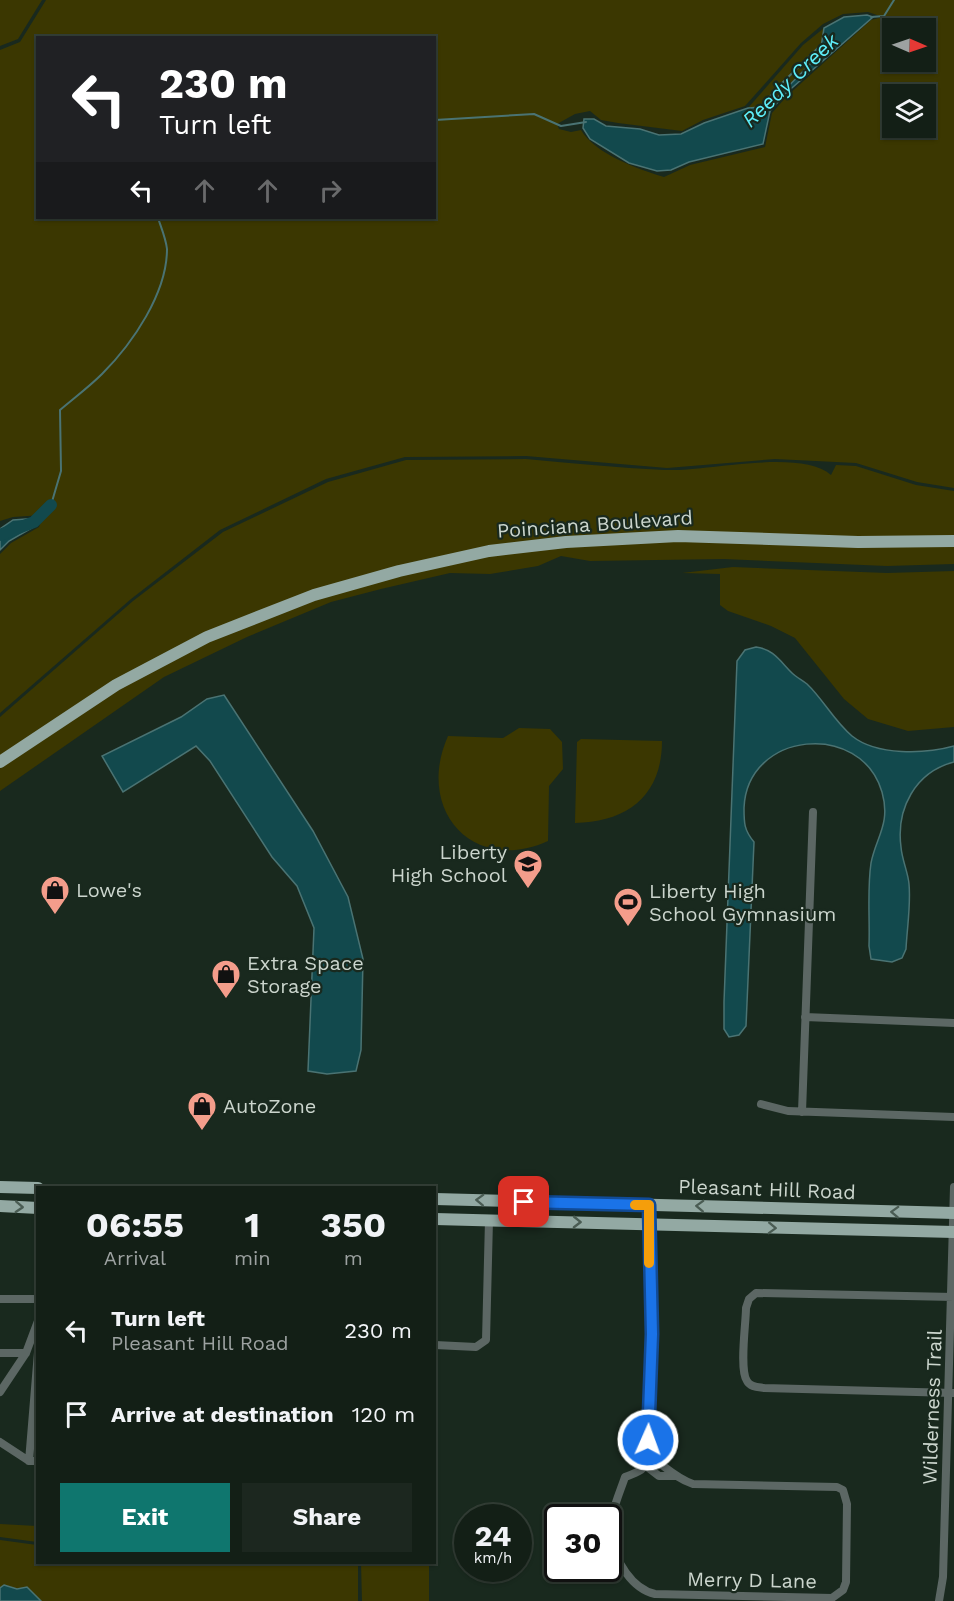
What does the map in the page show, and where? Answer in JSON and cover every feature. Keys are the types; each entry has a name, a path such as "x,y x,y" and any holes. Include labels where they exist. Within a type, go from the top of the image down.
{"main road":[{"name":"Poinciana Boulevard","path":"0,762 116,685 207,637 315,595 399,571 489,551 566,542 678,536 858,542 954,541"},
{"path":"0,1187 36,1188"},
{"name":"Pleasant Hill Road","path":"436,1199 953,1213"},
{"path":"489,1220 502,1210 524,1202"},
{"path":"0,1206 36,1208"},
{"name":"Pleasant Hill Road","path":"436,1219 954,1232"}],"street":[{"path":"802,1112 813,812"},
{"path":"805,1017 954,1023"},
{"path":"761,1104 802,1112 954,1117"},
{"name":"Wilderness Trail","path":"939,1601 943,1577 951,1452 954,1186"},
{"path":"646,1466 652,1334 649,1205"},
{"path":"436,1346 476,1347 486,1340 489,1220"},
{"path":"951,1393 764,1388 753,1386 746,1381 744,1371 746,1308 749,1299 756,1293 952,1297"},
{"path":"0,1299 36,1299"},
{"path":"0,1392 26,1353 36,1328"},
{"path":"34,1335 36,1343"},
{"path":"0,1353 26,1353"},
{"path":"0,1442 33,1461 36,1395"},
{"name":"Merry D Lane","path":"648,1455 675,1476 693,1484 837,1487 843,1490 847,1504 846,1582 843,1590 832,1598 646,1592 633,1583 617,1555 611,1536 613,1517 625,1477 641,1472 646,1466 659,1476 675,1476"}],"shaded area":[{"path":"0,0 42,0 18,39 0,46"},
{"path":"46,0 954,0 954,488 917,482 856,463 775,459 667,468 526,456 405,457 326,479 220,530 131,599 0,713 0,554 11,543 39,527 43,515 13,517 0,521 0,50 20,42","holes":["868,12 883,17 871,20 787,96 772,113 765,147 690,165 664,177 618,160 596,146 581,130 571,132 559,129 557,124 575,114 590,111 601,120 682,131 703,120 745,106 801,43 823,24 843,14"]},
{"path":"824,28 821,47 813,61 774,100 763,107 748,108 803,45"},
{"path":"526,459 664,470 751,463 798,463 817,467 831,475 836,465 856,466 916,485 954,491 954,564 887,566 724,559 590,561 561,556 538,566 490,574 450,573 381,589 331,602 247,637 164,677 0,791 0,717 133,601 223,532 328,482 406,460"},
{"path":"733,567 887,573 954,571 954,727 908,731 868,719 844,699 795,638 771,626 728,611 720,605 720,574 682,573"},
{"path":"519,728 550,729 562,742 563,769 549,786 548,841 521,849 496,849 475,842 457,829 445,811 439,788 440,763 448,736 503,738"},
{"path":"581,739 662,741 656,777 638,802 611,818 575,823 577,742"},
{"path":"0,1524 36,1526 36,1542 0,1537"},
{"path":"0,1540 36,1545 36,1564 358,1564 358,1601 0,1601"},
{"path":"361,1564 429,1564 429,1601 362,1601"}],"water":[{"path":"867,15 873,17 785,94 770,111 763,144 689,162 671,170 657,171 629,163 590,139 583,128 584,119 594,119 606,126 640,129 659,135 681,134 704,123 748,108 763,107 775,100 813,61 821,47 824,28 844,17"},
{"path":"39,518 37,525 9,541 0,550 0,529 13,520"},
{"path":"756,647 772,653 807,684 846,730 862,743 902,752 929,751 954,746 954,762 929,774 919,783 905,806 900,833 909,892 906,949 902,958 892,962 871,959 869,946 871,863 885,813 882,792 870,769 852,753 830,745 806,744 783,750 764,763 750,782 744,808 745,826 754,842 746,1026 739,1035 729,1037 724,1029 724,1002 737,661 745,650"},
{"path":"224,695 313,831 348,897 363,959 361,1050 356,1071 327,1074 308,1071 314,928 297,886 272,857 210,761 196,746 123,792 102,756 181,717 207,699"},
{"path":"4,1585 17,1589 27,1587 41,1601 0,1601 0,1588"}],"waterway":[{"name":"Reedy Creek","path":"871,17 884,16 894,0"},
{"name":"Reedy Creek","path":"760,109 777,88 822,44"},
{"name":"Reedy Creek","path":"436,120 534,114 561,126 586,122"},
{"name":"Reedy Creek","path":"51,505 61,471 60,410 114,362 136,332 155,300 161,283 167,249 158,219"},
{"name":"Reedy Creek","path":"0,535 34,522 51,505"}],"slow traffic":[{"path":"635,1205 649,1205 649,1263"}],"place":[{"name":"Liberty High School","path":"528,890"},
{"name":"Lowe's","path":"55,916"},
{"name":"Liberty High School Gymnasium","path":"628,928"},
{"name":"Extra Space Storage","path":"226,1000"},
{"name":"AutoZone","path":"202,1132"}],"route":[{"path":"524,1202 649,1205 652,1334 648,1440"}]}
